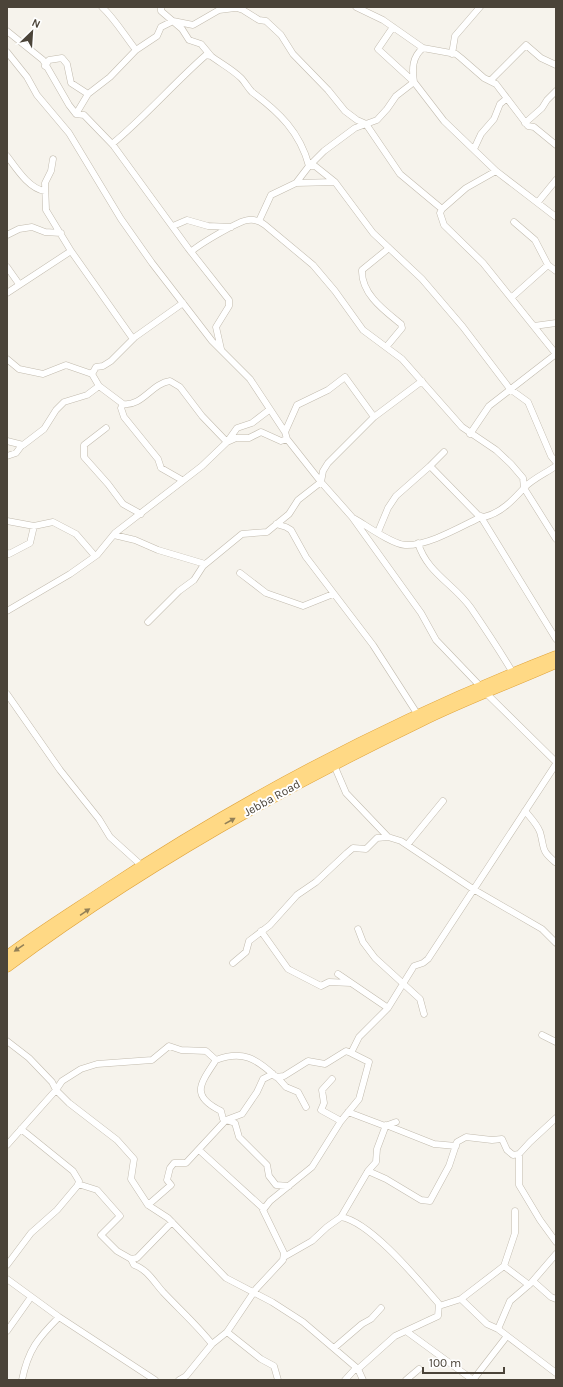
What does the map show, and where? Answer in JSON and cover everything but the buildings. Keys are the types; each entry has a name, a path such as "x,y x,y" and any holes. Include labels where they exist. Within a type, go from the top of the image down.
{"highway":[{"path":"7,956 141,865 263,794 418,715 483,690 513,673 556,656"},
{"name":"Jebba Road","path":"7,967 78,917 195,841 334,766 483,690 556,663"}],"street":[{"path":"102,7 112,16 118,28 136,50"},
{"path":"161,7 161,11 182,29 189,40 201,44 210,56 240,77 251,91 261,96 283,118 298,136 306,152 309,166"},
{"path":"356,7 364,9 423,48 452,54 461,58 484,78 496,84 506,100 525,123 556,145"},
{"path":"452,54 455,36 480,7"},
{"path":"76,114 88,94 110,77 136,50 157,36 161,27 173,21 193,25 219,10 243,8 259,20 266,21 281,36 293,54 328,90 345,111 357,120 366,124 400,174 442,209"},
{"path":"393,27 378,49 414,82 444,121 496,171 538,202 556,218"},
{"path":"7,31 43,60 45,66 76,114 84,115 112,144 230,303 216,327 222,351"},
{"path":"490,81 526,45 541,58 556,65"},
{"path":"414,82 412,69 417,53 423,48"},
{"path":"7,52 27,77 37,95 70,133 121,219 183,303 222,351 250,379 269,410 285,432 287,439 321,482 352,517 422,613 436,640 483,690 556,763 473,889 457,917 428,959 423,963 414,966 388,1008 359,1037 351,1053"},
{"path":"112,144 128,131 189,70 206,55 210,56"},
{"path":"45,66 50,60 62,58 67,64 71,83 88,94"},
{"path":"296,183 309,166 324,151 355,128 377,120 387,110 396,96 414,82"},
{"path":"525,123 542,108 546,100 556,91"},
{"path":"474,149 481,134 494,119 500,104 506,100"},
{"path":"7,156 29,182 39,190 45,191"},
{"path":"53,159 51,171 45,183 46,210 71,251 133,339"},
{"path":"309,166 315,166 335,182 373,233 422,279 463,327 510,389 528,402 551,456 556,462"},
{"path":"470,434 488,406 528,377 556,354 473,252 444,225 441,218 442,209 466,188 496,171"},
{"path":"538,202 556,180"},
{"path":"259,221 271,195 296,183 335,182"},
{"path":"173,226 187,220 208,226 232,227"},
{"path":"191,252 197,246 246,220 259,221 313,265 335,291 363,330 387,346 402,359 453,418 470,434 496,450 511,464 523,478 524,488 556,539"},
{"path":"514,222 535,240 548,265 556,271"},
{"path":"7,235 19,229 32,227 45,232 61,234"},
{"path":"387,346 402,328 401,324 373,300 362,276 362,270 389,248"},
{"path":"7,292 71,251"},
{"path":"511,298 548,265"},
{"path":"7,267 19,284"},
{"path":"92,374 96,367 103,366 111,361 133,339 183,303"},
{"path":"534,326 556,323"},
{"path":"7,359 19,369 42,374 66,365 92,374 98,386 123,404 136,402 160,384 170,381 180,386 206,421 227,442"},
{"path":"285,432 296,405 328,390 345,377 374,417"},
{"path":"148,622 179,591 194,580 205,564 242,534 267,532 289,514 298,500 321,482 323,471 328,464 374,417 422,381"},
{"path":"7,456 16,452 22,445 44,429 56,410 64,402 88,395 98,386"},
{"path":"123,404 121,408 124,416 158,459 161,468 182,480"},
{"path":"7,611 70,574 96,556 114,535 182,480 202,466 227,442 237,428 252,422 269,410"},
{"path":"106,428 84,445 84,457 108,484 123,504 141,514"},
{"path":"227,442 236,438 249,438 261,432 282,441 287,439"},
{"path":"7,442 22,445"},
{"path":"378,532 388,508 396,496 444,452"},
{"path":"430,466 481,517 556,640"},
{"path":"352,517 404,545 418,542 450,532 481,517 498,512 506,503 518,496 524,488 556,466"},
{"path":"7,521 34,526 53,522 76,534 96,556"},
{"path":"276,524 291,530 306,556 333,594 373,645 418,715"},
{"path":"7,561 9,553 30,543 34,526"},
{"path":"114,535 135,540 158,550 205,564"},
{"path":"418,542 421,554 429,566 446,581 471,608 513,673"},
{"path":"240,573 266,593 303,606 333,594"},
{"path":"7,694 60,770 99,819 110,836 141,865"},
{"path":"334,766 346,793 388,837"},
{"path":"407,845 443,801"},
{"path":"525,811 536,824 540,832 542,848 555,862"},
{"path":"233,963 246,952 249,941 270,925 297,895 316,882 346,853 353,848 366,849 377,838 388,837 401,841 473,889 542,929 556,942"},
{"path":"358,929 363,942 376,958 391,974 403,982 420,999 424,1014"},
{"path":"261,931 288,969 321,986 329,982 351,983"},
{"path":"338,974 388,1008"},
{"path":"542,1034 556,1042"},
{"path":"7,1042 29,1058 52,1082 56,1090 69,1103 117,1140 134,1159 131,1179 148,1205 172,1222 226,1278 304,1322 357,1368 363,1380"},
{"path":"7,1145 56,1090 62,1080 81,1069 97,1064 152,1060 169,1046 181,1050 206,1051 216,1060"},
{"path":"148,1205 171,1185 167,1180 170,1168 174,1163 186,1163 226,1120 242,1114 257,1092 263,1079 275,1075 284,1076 308,1061 325,1064 346,1051 369,1062 359,1100 341,1121 312,1167 270,1200 264,1209"},
{"path":"289,1186 276,1185 269,1176 267,1165 239,1137 235,1123 223,1119 221,1111 215,1108 200,1094 200,1088 216,1060 233,1055 243,1056 264,1065 286,1087 298,1092 306,1107"},
{"path":"332,1079 322,1090 324,1103 321,1110 341,1121"},
{"path":"348,1112 434,1144 456,1146"},
{"path":"368,1171 386,1179 421,1200 430,1201 449,1166 457,1142 466,1137 492,1140 502,1139 507,1150 513,1155 519,1154 556,1118"},
{"path":"386,1125 396,1122"},
{"path":"178,1380 185,1378 212,1344 228,1332 255,1294 256,1290 284,1257 312,1242 327,1226 341,1217 368,1171 376,1162 377,1149 386,1125"},
{"path":"7,1265 31,1232 57,1210 79,1181 73,1171 21,1129"},
{"path":"199,1150 264,1209 284,1253 284,1257"},
{"path":"519,1154 519,1185 540,1220 556,1242"},
{"path":"78,1184 97,1190 117,1211 120,1216 101,1235 117,1251 134,1258"},
{"path":"439,1306 461,1299 504,1266 515,1233 514,1211"},
{"path":"341,1217 350,1218 358,1223 385,1247 409,1269 439,1306 438,1316 395,1336 345,1380"},
{"path":"172,1222 134,1258 134,1265 142,1267 164,1293 198,1326 212,1344"},
{"path":"498,1329 510,1301 531,1283 556,1254"},
{"path":"504,1266 556,1299"},
{"path":"7,1279 59,1317 155,1380"},
{"path":"7,1331 31,1297"},
{"path":"461,1299 487,1324 498,1329 555,1370"},
{"path":"334,1348 362,1324 371,1320 381,1308"},
{"path":"22,1380 25,1363 37,1339 59,1317"},
{"path":"406,1331 473,1380 508,1336"},
{"path":"228,1332 261,1359 274,1366 278,1380"},
{"path":"406,1380 419,1369"}]}
